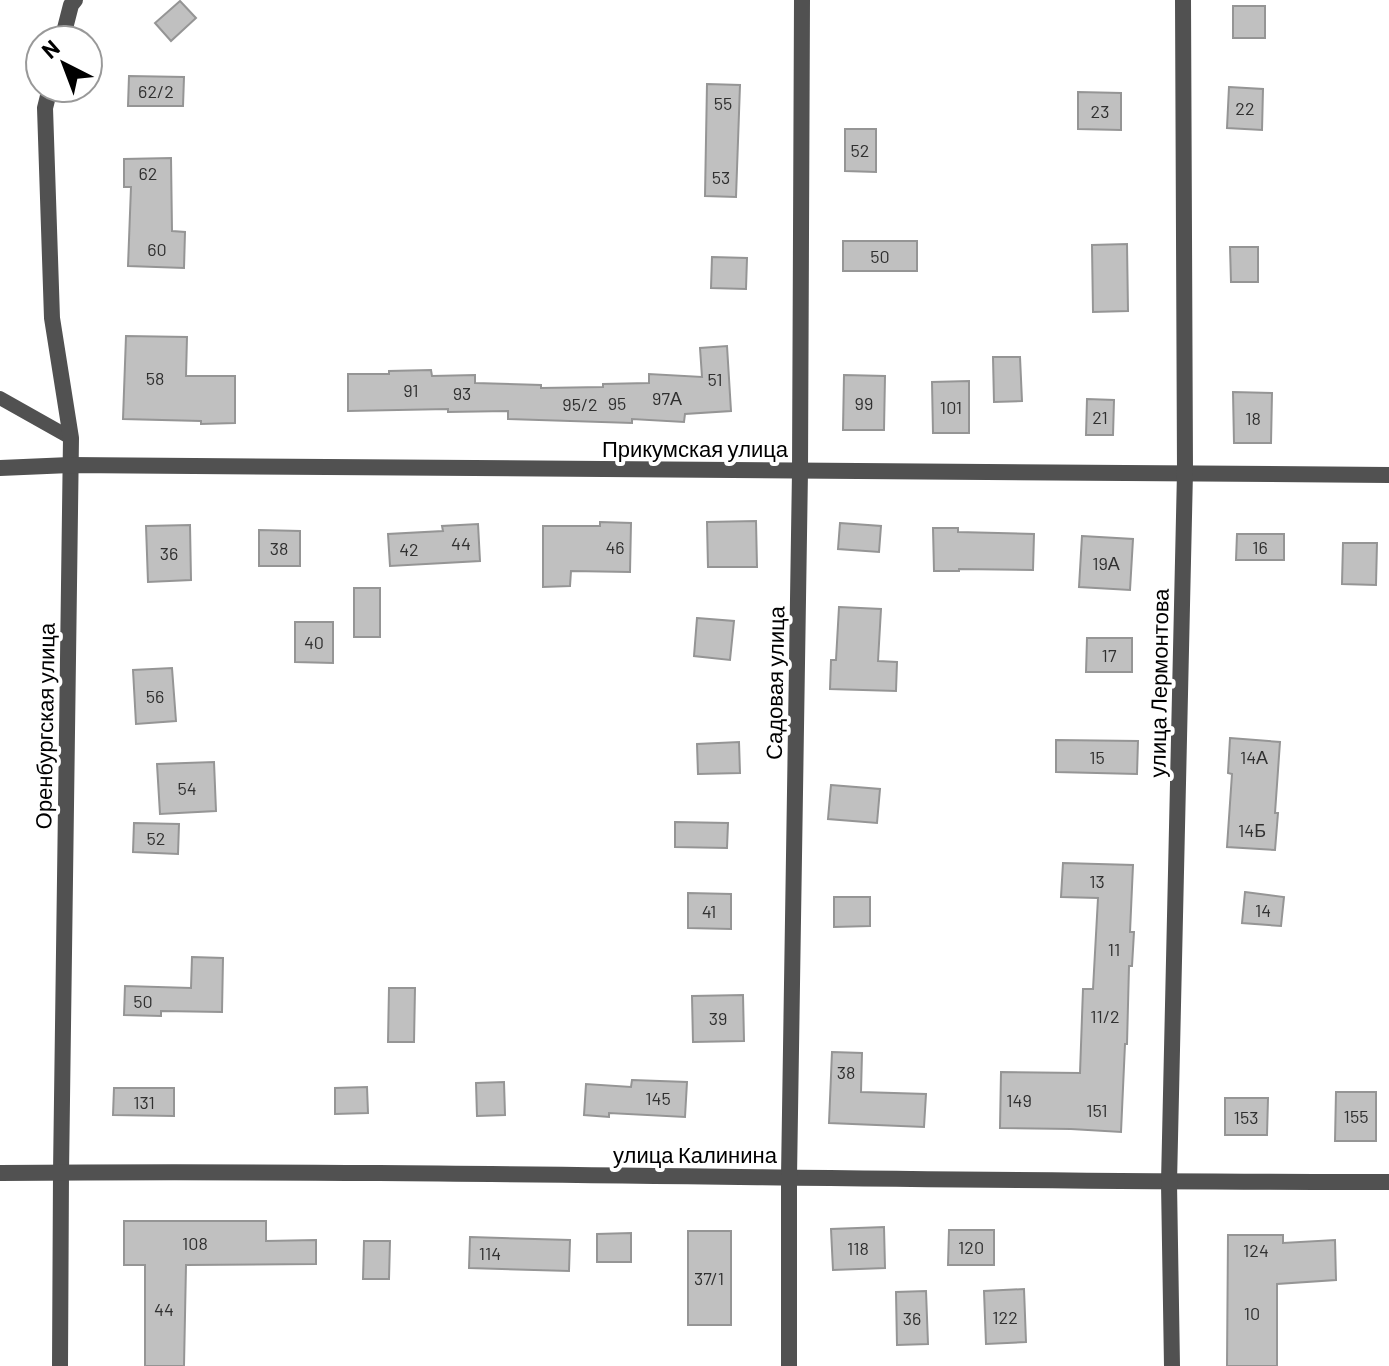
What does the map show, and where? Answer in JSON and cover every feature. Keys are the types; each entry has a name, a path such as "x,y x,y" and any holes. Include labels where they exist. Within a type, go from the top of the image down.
{"street":[{"path":"66,24 75,0"},
{"name":"Садовая улица","path":"789,1366 800,471 802,0"},
{"name":"улица Лермонтова","path":"1172,1366 1169,1183 1185,472 1183,0"},
{"name":"Оренбургская улица","path":"46,104 52,318 71,438 60,1366"},
{"name":"Прикумская улица","path":"0,468 70,465 1389,475"},
{"name":"улица Калинина","path":"0,1173 789,1177 1169,1183 1389,1182"}],"lane":[{"path":"0,398 71,438"}],"building":[{"path":"180,1 196,18 171,41 155,23"},
{"path":"1233,6 1265,6 1265,38 1233,38"},
{"path":"129,76 184,77 183,106 128,106"},
{"path":"707,84 740,85 736,197 705,196"},
{"path":"1229,87 1263,89 1262,130 1227,128"},
{"path":"1078,92 1121,93 1121,130 1078,129"},
{"path":"845,129 876,129 876,172 845,171"},
{"path":"171,158 172,231 185,232 184,268 128,266 131,187 124,187 124,159"},
{"path":"843,241 917,241 917,271 843,271"},
{"path":"1127,244 1128,311 1093,312 1092,245"},
{"path":"1230,247 1258,247 1258,282 1231,282"},
{"path":"712,257 747,258 746,289 711,288"},
{"path":"126,336 187,337 186,376 235,376 235,423 123,419"},
{"path":"727,346 731,411 685,414 684,422 508,419 508,411 448,412 448,409 348,411 348,374 431,370 432,376 475,375 475,383 541,385 541,388 603,387 603,384 649,383 649,374 702,377 700,348"},
{"path":"993,357 1020,357 1022,401 994,402"},
{"path":"844,375 885,376 884,430 843,430"},
{"path":"969,381 969,433 933,433 932,382"},
{"path":"1233,392 1272,393 1271,443 1234,443"},
{"path":"1087,399 1114,400 1113,435 1086,435"},
{"path":"756,521 757,567 708,567 707,522"},
{"path":"600,522 631,523 630,572 571,571 570,586 543,587 543,526 600,526"},
{"path":"840,523 881,526 879,552 838,549"},
{"path":"478,524 480,561 390,566 388,534 443,531 442,526"},
{"path":"190,525 191,580 148,582 146,526"},
{"path":"933,528 958,528 958,532 1034,534 1033,570 934,571"},
{"path":"259,530 300,531 300,566 259,566"},
{"path":"1237,534 1284,534 1284,560 1236,560"},
{"path":"1082,536 1133,539 1130,590 1079,587"},
{"path":"1343,543 1377,543 1376,585 1342,584"},
{"path":"354,588 380,588 380,637 354,637"},
{"path":"839,607 881,609 878,661 897,662 896,691 830,689 831,660 836,660"},
{"path":"697,618 734,621 730,660 694,656"},
{"path":"295,622 333,622 333,663 295,662"},
{"path":"1087,638 1132,638 1132,672 1086,672"},
{"path":"172,668 176,721 136,724 133,670"},
{"path":"1230,738 1280,742 1275,850 1227,847 1232,774 1228,773"},
{"path":"1056,740 1138,741 1137,774 1056,772"},
{"path":"739,742 740,773 698,774 697,744"},
{"path":"214,762 216,811 160,814 157,764"},
{"path":"831,785 880,789 877,823 828,819"},
{"path":"675,822 728,823 727,848 675,847"},
{"path":"134,823 179,824 178,854 133,852"},
{"path":"1063,863 1133,865 1130,932 1134,932 1132,966 1129,966 1121,1132 1000,1128 1001,1072 1080,1073 1083,989 1093,989 1098,898 1061,897"},
{"path":"1245,892 1284,897 1281,926 1242,923"},
{"path":"688,893 731,894 731,929 688,928"},
{"path":"834,897 870,897 870,926 834,927"},
{"path":"192,957 223,958 222,1012 161,1011 161,1016 124,1015 125,986 191,988"},
{"path":"389,988 415,988 414,1042 388,1042"},
{"path":"743,995 744,1041 693,1042 692,996"},
{"path":"832,1052 862,1053 861,1092 926,1094 924,1127 829,1123"},
{"path":"632,1080 687,1082 685,1117 609,1113 609,1117 584,1115 586,1084 631,1087"},
{"path":"504,1082 505,1115 477,1116 476,1083"},
{"path":"367,1087 368,1113 335,1114 335,1088"},
{"path":"114,1088 174,1088 174,1116 113,1115"},
{"path":"1336,1092 1376,1092 1376,1141 1335,1141"},
{"path":"1225,1098 1268,1098 1267,1135 1225,1135"},
{"path":"124,1221 266,1221 266,1241 316,1240 316,1264 186,1265 184,1366 145,1366 145,1265 124,1265"},
{"path":"884,1227 885,1268 833,1270 831,1229"},
{"path":"949,1230 994,1230 994,1265 948,1265"},
{"path":"688,1231 731,1231 731,1325 688,1325"},
{"path":"631,1233 631,1262 597,1262 597,1234"},
{"path":"1228,1235 1283,1235 1283,1243 1335,1240 1336,1280 1277,1284 1277,1366 1227,1366"},
{"path":"470,1237 570,1240 569,1271 469,1268"},
{"path":"364,1241 390,1241 389,1279 363,1279"},
{"path":"1024,1289 1026,1342 986,1344 984,1291"},
{"path":"926,1291 928,1344 897,1345 896,1292"}]}
